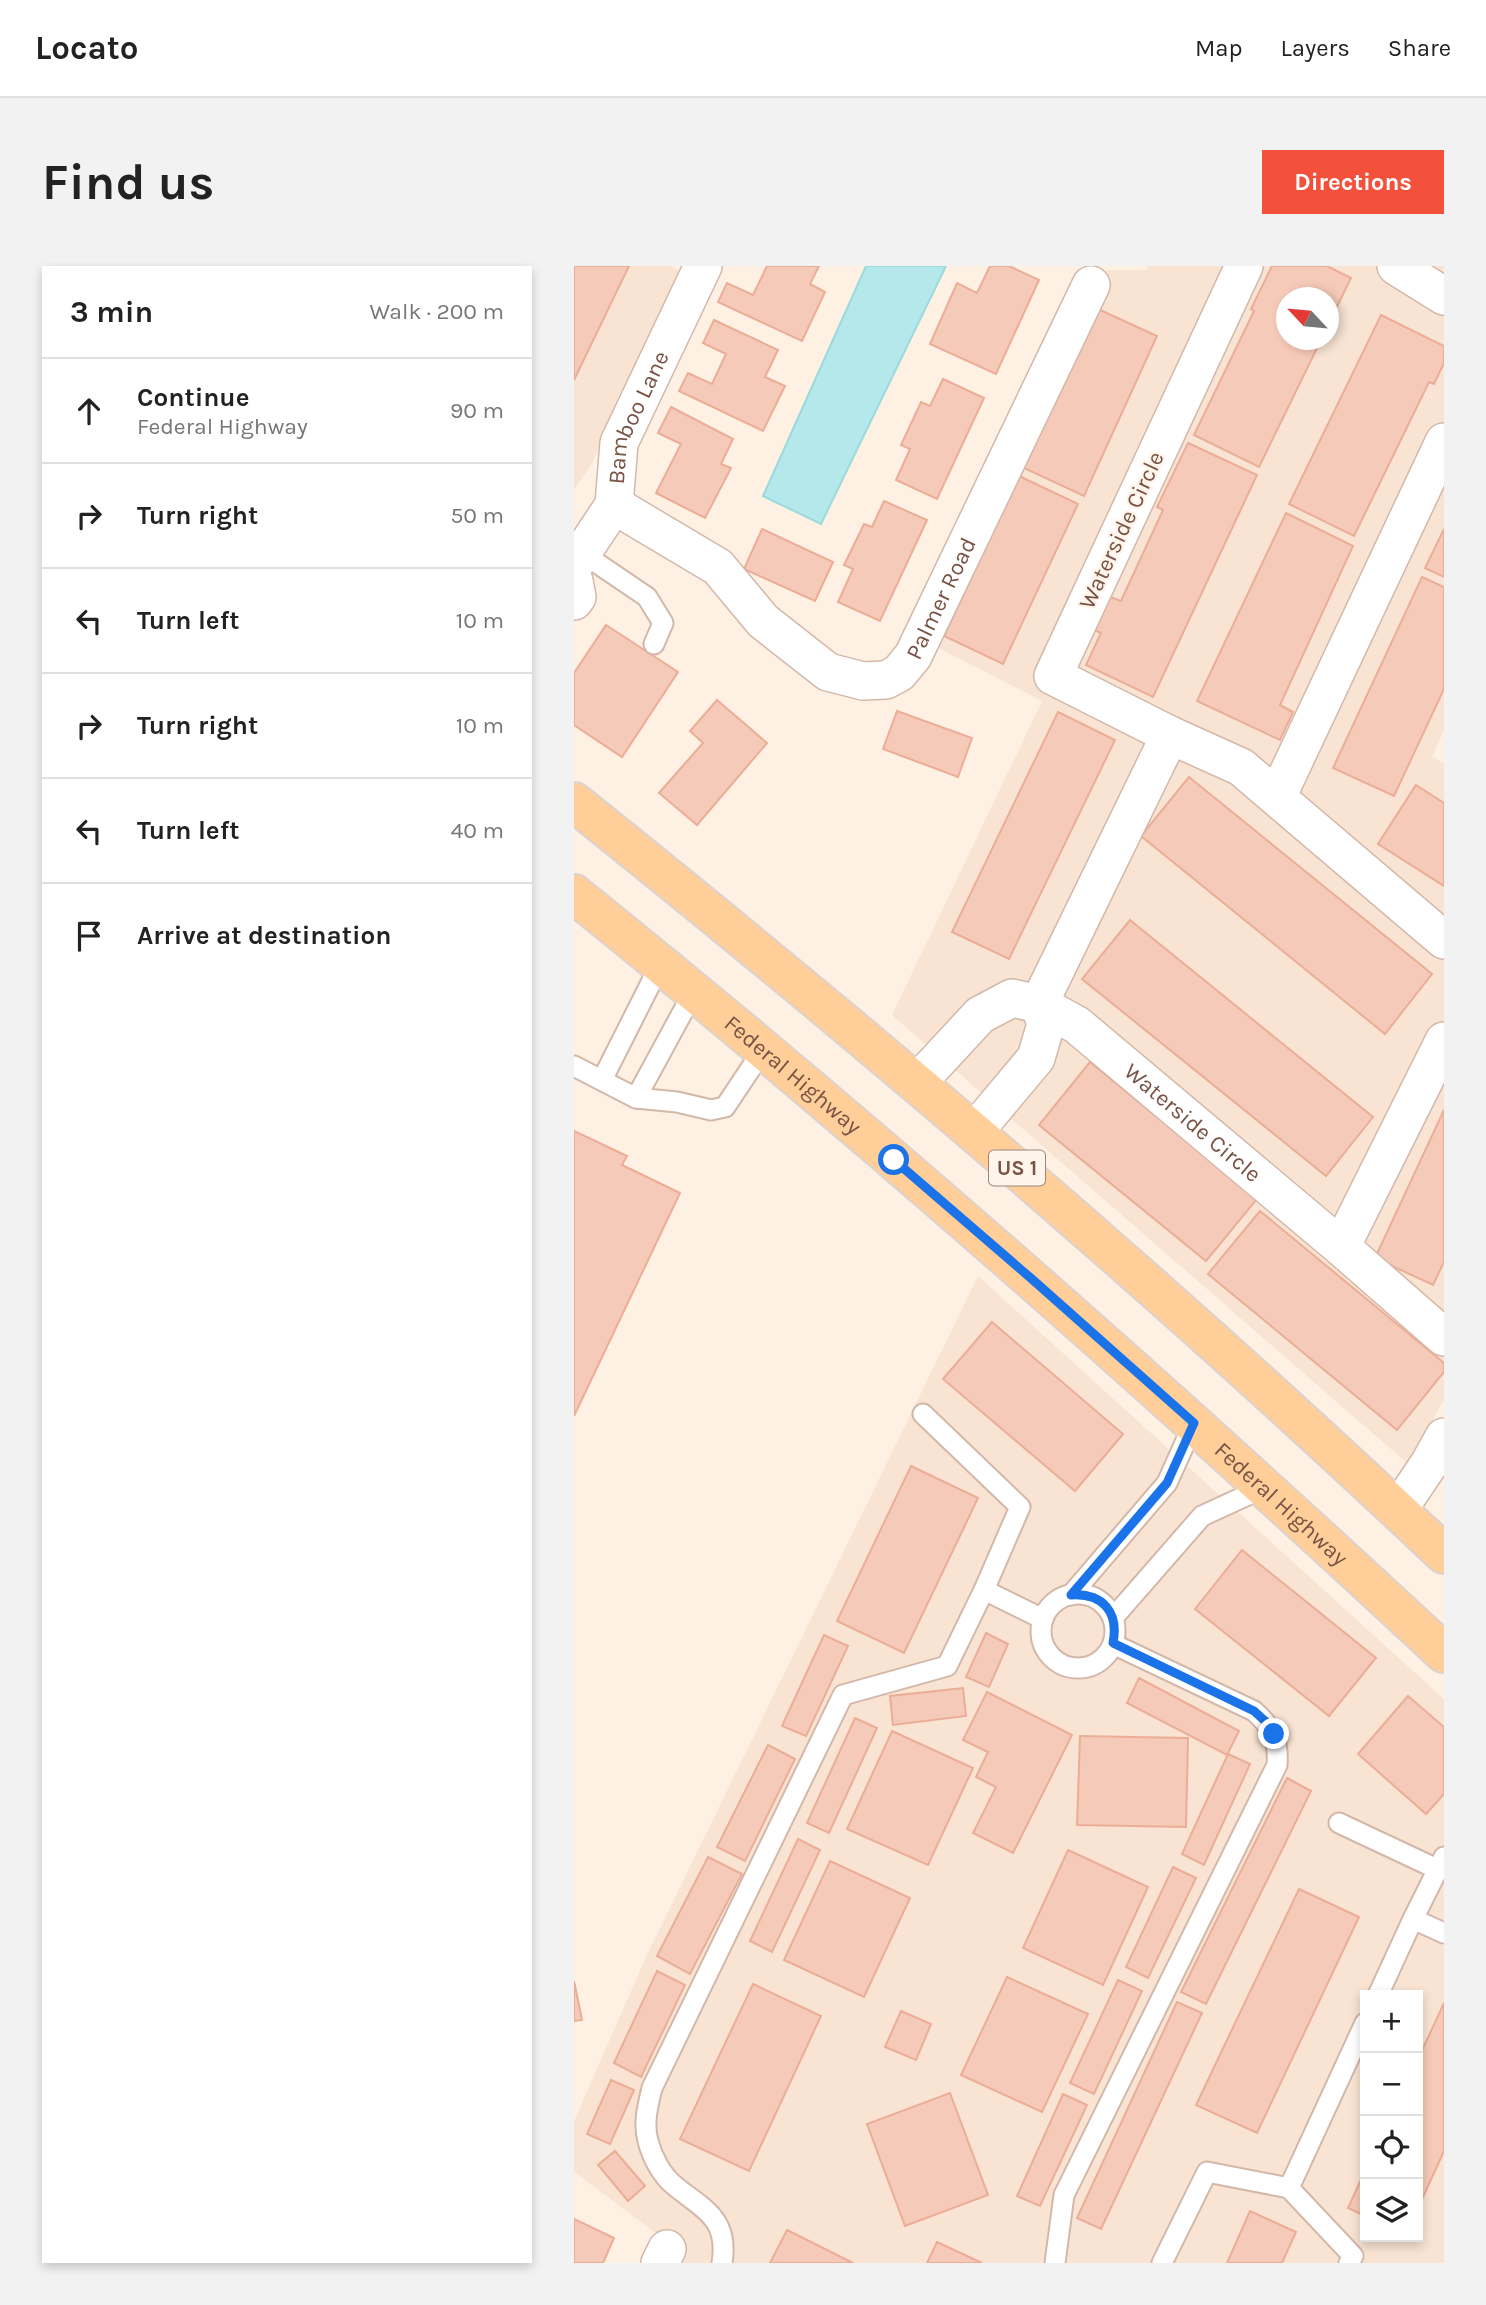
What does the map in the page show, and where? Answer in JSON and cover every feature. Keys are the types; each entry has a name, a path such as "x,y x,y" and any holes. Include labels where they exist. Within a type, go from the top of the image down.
{"main road":[{"name":"US 1","path":"582,812 918,1082 1081,1223 1444,1553"},
{"name":"Federal Highway","path":"574,894 763,1050 1033,1280 1265,1487 1444,1653"}],"street":[{"name":"Bamboo Lane","path":"577,566 614,505 619,443 703,266"},
{"name":"Waterside Circle","path":"1244,266 1053,676 1170,735 1241,766 1444,940"},
{"path":"1396,266 1444,296"},
{"name":"Palmer Road","path":"614,505 718,567 763,621 828,672 863,681 886,680 899,673 913,656 1091,285"},
{"path":"1277,797 1444,442"},
{"path":"574,601 577,597 577,566"},
{"path":"974,1132 1036,1058 1046,1024 1039,1004 1170,735"},
{"name":"Waterside Circle","path":"918,1082 979,1016 1012,998 1039,1004 1077,1025 1444,1337"},
{"path":"1341,1247 1444,1041"},
{"path":"1398,1510 1444,1437"}],"lane":[{"path":"577,566 647,597 663,623 654,644"},
{"path":"602,1080 660,965"},
{"path":"636,1098 693,993"},
{"path":"574,1066 636,1098 677,1102 711,1110 725,1107 763,1050"},
{"path":"722,2263 724,2252 721,2232 711,2214 696,2200 674,2186 657,2165 647,2140 646,2114 652,2088 843,1695 947,1667 1020,1507 923,1415"},
{"path":"1071,1595 1167,1483 1194,1423"},
{"path":"1113,1618 1202,1516 1265,1487"},
{"path":"984,1590 1043,1619"},
{"path":"1084,1594 1096,1598 1107,1607 1113,1618 1116,1631 1113,1643 1107,1655 1097,1664 1072,1668 1060,1664 1050,1656 1043,1645 1043,1619 1049,1608 1059,1599 1084,1594"},
{"path":"1055,2263 1064,2195 1277,1765 1278,1750 1274,1734 1254,1711 1113,1643"},
{"path":"1339,1823 1440,1863 1380,1990"},
{"path":"1413,1919 1444,1933"},
{"path":"1289,2188 1360,2034"},
{"path":"1162,2263 1207,2172 1289,2188 1353,2256 1349,2263"}],"shaded area":[{"path":"574,266 670,266 683,272 591,465 574,490"},
{"path":"1148,266 1444,266 1444,730 1432,757 1444,763 1444,1400 1408,1464 892,1015 1042,701 929,643 1107,270 1146,270"},
{"path":"978,1276 1444,1699 1444,2263 676,2263 681,2252 574,2172 574,2121 645,1959"}],"water":[{"path":"866,266 946,266 821,524 763,496"}],"building":[{"path":"574,266 629,266 574,380"},
{"path":"767,266 819,266 810,284 825,292 802,341 718,302 727,283 753,295"},
{"path":"990,266 1009,266 1039,280 996,374 930,344 957,283 977,293"},
{"path":"1272,266 1327,266 1351,278 1339,303 1339,287 1276,287 1276,350 1316,350 1259,467 1194,435 1254,311 1251,309"},
{"path":"1098,309 1157,336 1084,496 1024,468"},
{"path":"1381,315 1444,346 1444,363 1434,384 1429,382 1354,536 1289,504"},
{"path":"714,320 778,350 765,377 785,386 763,431 679,391 688,373 712,384 726,354 703,343"},
{"path":"943,379 984,398 937,499 896,480 910,449 901,445 921,402 930,406"},
{"path":"671,407 733,439 721,464 731,468 705,518 656,493 681,444 658,433"},
{"path":"1188,443 1257,475 1153,697 1086,665 1101,633 1092,629 1108,596 1121,601 1163,510 1157,507"},
{"path":"1019,476 1078,504 1003,664 944,636"},
{"path":"884,501 927,520 880,621 838,602 853,569 844,565 864,524 872,527"},
{"path":"1286,513 1353,546 1280,705 1293,712 1280,740 1197,701"},
{"path":"762,529 833,562 815,601 744,569"},
{"path":"1444,529 1444,577 1425,568"},
{"path":"1422,577 1444,587 1444,689 1394,796 1333,768"},
{"path":"606,625 678,672 622,757 574,725 574,673"},
{"path":"717,700 767,743 697,825 659,793 703,743 690,731"},
{"path":"897,711 972,738 958,777 883,749"},
{"path":"1058,712 1115,740 1009,959 952,932"},
{"path":"1189,777 1432,974 1385,1034 1141,836"},
{"path":"1416,785 1444,803 1444,886 1378,844"},
{"path":"1130,920 1373,1117 1326,1176 1082,979"},
{"path":"1090,1062 1257,1199 1206,1261 1039,1125"},
{"path":"1444,1110 1444,1262 1433,1285 1375,1258"},
{"path":"574,1131 627,1156 622,1165 680,1193 574,1416"},
{"path":"1260,1211 1444,1363 1444,1372 1397,1430 1208,1274"},
{"path":"992,1322 1123,1434 1075,1491 943,1379"},
{"path":"911,1466 978,1498 904,1653 837,1621"},
{"path":"1242,1550 1376,1658 1329,1716 1195,1609"},
{"path":"986,1633 1008,1644 989,1687 966,1677"},
{"path":"824,1635 848,1646 806,1736 782,1726"},
{"path":"1139,1678 1239,1731 1227,1755 1127,1703"},
{"path":"963,1688 966,1716 893,1725 890,1696"},
{"path":"987,1692 1072,1735 1013,1853 973,1833 996,1787 976,1777 988,1752 963,1740"},
{"path":"1408,1696 1444,1727 1444,1794 1426,1814 1358,1754"},
{"path":"855,1718 877,1728 829,1833 807,1823"},
{"path":"892,1731 973,1768 928,1865 847,1829"},
{"path":"1080,1736 1188,1738 1186,1827 1077,1825"},
{"path":"768,1745 795,1759 745,1861 717,1847"},
{"path":"1228,1754 1250,1764 1204,1865 1182,1854"},
{"path":"1287,1778 1311,1791 1206,2004 1181,1992"},
{"path":"798,1839 820,1850 772,1952 750,1941"},
{"path":"1068,1850 1148,1887 1103,1985 1023,1948"},
{"path":"708,1857 742,1874 690,1974 657,1956"},
{"path":"830,1861 910,1898 864,1997 784,1960"},
{"path":"1173,1867 1196,1878 1148,1978 1126,1967"},
{"path":"1299,1889 1359,1917 1257,2133 1196,2105"},
{"path":"657,1971 685,1985 641,2077 614,2063"},
{"path":"1007,1977 1088,2014 1042,2112 961,2075"},
{"path":"1118,1980 1142,1991 1094,2094 1070,2083"},
{"path":"574,1981 582,2020 574,2021"},
{"path":"753,1984 821,2016 749,2171 680,2139"},
{"path":"1177,2002 1202,2013 1101,2229 1077,2218"},
{"path":"1444,2003 1444,2151 1423,2197 1423,2053"},
{"path":"901,2011 931,2024 916,2060 885,2047"},
{"path":"611,2080 634,2090 610,2144 587,2134"},
{"path":"950,2093 988,2195 905,2226 867,2124"},
{"path":"1063,2094 1087,2105 1040,2206 1017,2196"},
{"path":"615,2151 645,2186 628,2201 598,2165"},
{"path":"1360,2182 1360,2214 1348,2208"},
{"path":"1250,2211 1296,2232 1282,2263 1227,2263"},
{"path":"574,2219 614,2238 603,2263 574,2263"},
{"path":"787,2230 853,2263 770,2263"},
{"path":"937,2242 982,2263 927,2263"}],"route":[{"path":"894,1160 1194,1423 1167,1483 1071,1595 1084,1594 1096,1598 1107,1607 1116,1631 1113,1643 1254,1711 1274,1734"}]}
